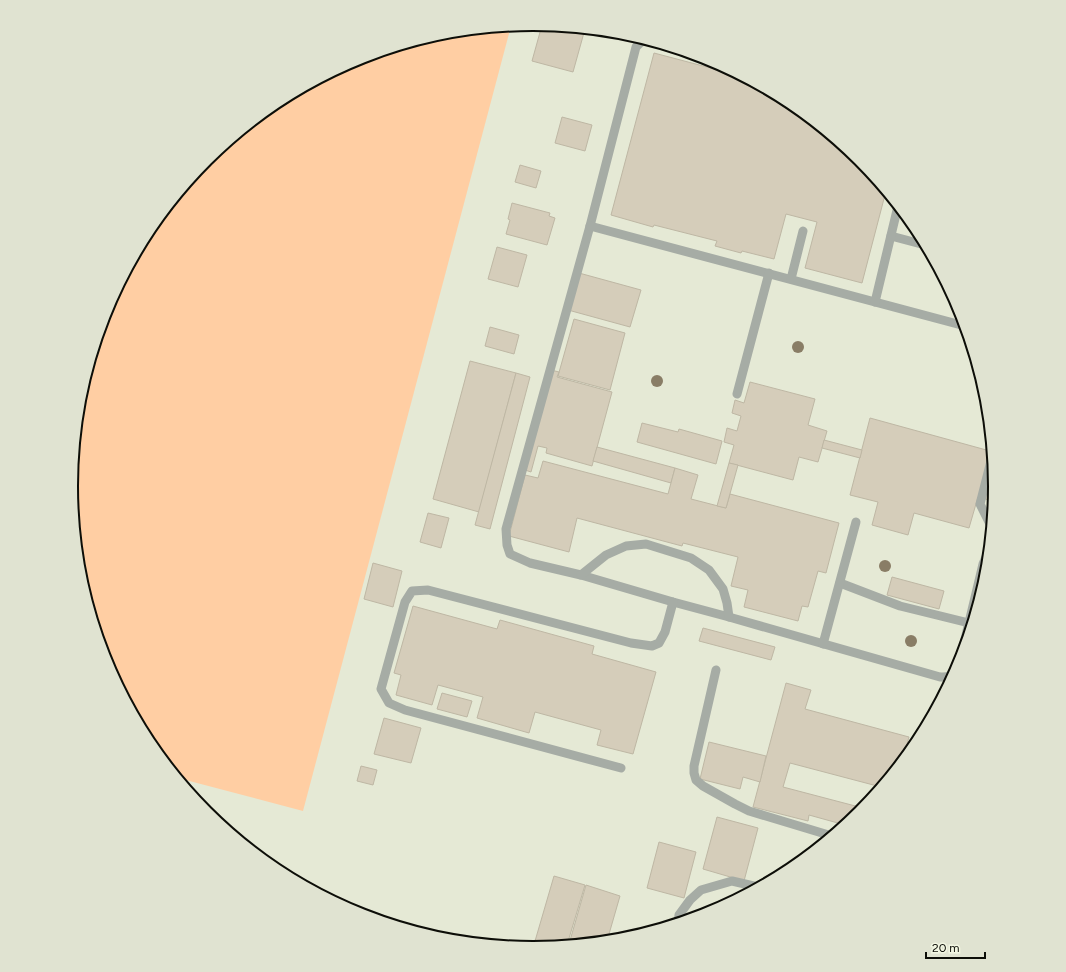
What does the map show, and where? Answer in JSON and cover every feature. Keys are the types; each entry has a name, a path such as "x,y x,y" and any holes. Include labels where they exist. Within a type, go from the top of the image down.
{"lane":[{"path":"639,44 636,47 590,226 506,529 507,545 510,554 530,562 940,677 945,677"},
{"path":"875,302 896,213"},
{"path":"590,226 958,324"},
{"path":"791,279 803,231"},
{"path":"891,236 917,243"},
{"path":"736,394 769,273"},
{"path":"987,518 980,504 988,474"},
{"path":"824,644 856,522"},
{"path":"580,575 606,555 626,546 646,544 691,558 708,570 723,589 729,617"},
{"path":"840,583 900,606 967,622"},
{"path":"621,768 405,710 389,704 381,689 405,602 412,591 428,590 631,643 652,646 659,643 665,632 673,602"},
{"path":"716,670 694,766 696,780 703,786 749,811 826,834"},
{"path":"679,917 690,900 701,890 732,882 750,885"}],"shaded area":[{"path":"509,32 303,811 186,780 155,739 125,687 102,632 94,604 87,575 79,516 79,456 87,397 94,368 102,340 125,285 139,258 155,233 172,209 211,164 256,125 280,108 332,78 387,55 444,40 474,35"}],"building":[{"path":"540,31 584,34 573,72 532,61"},
{"path":"654,53 713,68 734,78 786,108 833,144 855,164 884,197 862,283 805,268 817,222 786,214 774,259 742,251 741,253 715,246 717,241 654,225 653,227 611,215"},
{"path":"562,117 592,125 585,151 555,143"},
{"path":"520,165 541,171 536,188 515,182"},
{"path":"512,203 550,213 549,216 555,218 547,245 506,234 510,220 508,219"},
{"path":"497,247 527,255 518,287 488,279"},
{"path":"579,273 641,290 630,327 568,310"},
{"path":"574,319 625,333 610,390 558,376"},
{"path":"490,327 519,335 514,354 485,346"},
{"path":"470,361 516,373 479,512 433,499"},
{"path":"551,370 559,372 557,377 612,392 592,466 546,453 547,448 538,446 531,472 525,470"},
{"path":"516,373 530,377 490,529 475,525"},
{"path":"750,382 815,399 808,425 827,431 818,462 799,457 793,480 729,463 734,445 724,442 727,428 737,431 741,416 732,413 735,400 744,403"},
{"path":"870,418 986,450 987,462 983,479 988,480 988,500 978,497 969,528 914,513 908,535 872,525 878,502 850,495"},
{"path":"642,423 678,432 679,429 722,441 716,464 637,442"},
{"path":"824,440 862,450 860,458 822,448"},
{"path":"597,447 675,468 671,483 593,461"},
{"path":"543,461 668,494 675,468 698,475 691,499 726,508 730,494 839,523 826,573 818,571 808,607 802,606 798,621 744,607 748,590 731,586 738,557 683,543 682,546 577,518 569,552 509,536 525,475 538,478"},
{"path":"729,463 738,465 726,508 717,506"},
{"path":"428,513 449,518 441,548 420,542"},
{"path":"373,563 402,571 393,607 364,599"},
{"path":"892,577 944,591 939,609 887,595"},
{"path":"413,606 497,629 500,620 594,646 592,654 656,672 633,754 597,745 601,730 535,712 529,733 477,718 483,697 438,685 432,705 396,695 401,675 394,673"},
{"path":"703,628 775,647 771,660 699,641"},
{"path":"786,683 811,690 805,709 909,737 907,745 875,786 790,763 783,787 857,806 838,823 809,815 808,821 753,807"},
{"path":"442,693 472,701 467,717 437,709"},
{"path":"384,718 421,728 411,763 374,754"},
{"path":"709,742 766,756 760,782 743,777 740,789 700,779"},
{"path":"361,766 377,770 373,785 357,781"},
{"path":"717,817 758,828 744,881 703,869"},
{"path":"659,842 696,852 684,898 647,888"},
{"path":"554,876 585,885 569,939 535,941"},
{"path":"586,885 620,896 609,934 570,939"}]}
